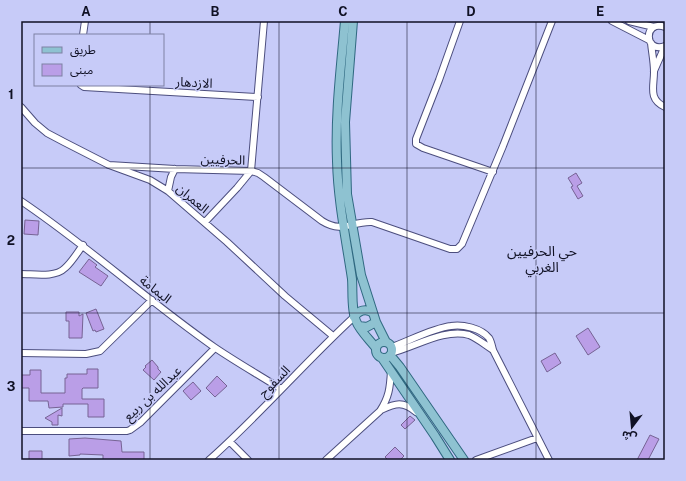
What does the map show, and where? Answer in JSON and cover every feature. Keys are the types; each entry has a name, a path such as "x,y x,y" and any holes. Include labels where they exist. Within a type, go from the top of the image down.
{"main road":[{"path":"345,21 338,103 338,184 343,228 352,280 354,317 376,348 378,355 388,351"},
{"path":"353,21 345,122 347,194 362,275 376,322 388,351 390,372 450,460"},
{"path":"354,317 358,312 363,310 368,310 373,313"},
{"path":"359,326 367,327 376,322"},
{"path":"376,348 380,342 388,351 464,460"}],"street":[{"path":"83,34 85,21"},
{"path":"205,222 237,188 250,171 264,21"},
{"path":"460,21 440,80 416,139 416,144 423,148 493,172"},
{"path":"343,228 372,222 450,249 457,249 462,244 493,172 552,21"},
{"path":"612,21 658,47 665,46"},
{"path":"629,21 654,27 665,27"},
{"path":"661,21 649,33 654,72 652,92 654,98 660,105 665,107"},
{"path":"654,72 665,46"},
{"name":"الازدهار","path":"82,86 258,97"},
{"name":"العمران","path":"21,107 35,123 64,142 109,165 150,180 168,191 205,222 285,296 333,336"},
{"name":"الحرفيين","path":"109,165 250,171 258,173 326,223 343,228"},
{"path":"168,191 171,177 175,169"},
{"name":"اليمامة","path":"21,201 83,245 215,348 281,389"},
{"path":"21,274 49,274 59,272 66,268 83,245"},
{"path":"21,353 86,354 100,351 152,300"},
{"name":"السفوح","path":"209,460 230,442 333,336 354,317"},
{"path":"388,351 404,350 445,335 457,333 475,338 493,350 518,396 537,438 549,460"},
{"name":"عبدالله بن ربيع","path":"21,431 57,432 130,430 141,422 215,348"},
{"path":"326,460 380,411 390,392 390,372"},
{"path":"380,411 392,405 402,404 408,406 421,416"},
{"path":"476,460 537,438"},
{"path":"230,442 248,460"}],"building":[{"path":"576,173 582,183 577,186 583,196 578,199 568,178"},
{"path":"25,220 39,221 38,235 24,234"},
{"path":"89,259 97,265 95,267 108,276 101,286 79,272"},
{"path":"96,309 104,329 96,332 95,330 93,331 86,313"},
{"path":"66,312 79,312 79,316 83,314 82,338 69,338 69,321 66,321"},
{"path":"588,328 600,347 588,355 576,336"},
{"path":"555,353 561,363 547,372 541,361"},
{"path":"152,360 161,372 154,380 143,370"},
{"path":"87,369 98,369 98,388 83,388 82,399 104,399 104,417 88,417 88,404 63,404 63,407 49,408 48,401 29,401 29,388 21,388 21,375 30,375 30,370 41,370 41,393 65,393 65,378 67,378 67,374 87,374"},
{"path":"217,376 227,386 215,397 206,388"},
{"path":"193,382 201,391 191,400 183,391"},
{"path":"62,408 62,416 58,415 58,425 52,425 52,422 45,418"},
{"path":"410,416 415,420 405,429 401,425"},
{"path":"650,435 659,439 648,460 637,460"},
{"path":"85,438 121,441 122,452 144,452 144,460 103,460 103,455 80,454 69,456 69,439"},
{"path":"395,447 404,456 400,460 388,460 385,457"},
{"path":"29,451 42,451 42,460 29,460"}],"district":[{"name":"حي الحرفيين الغربي","path":"542,260"}]}
